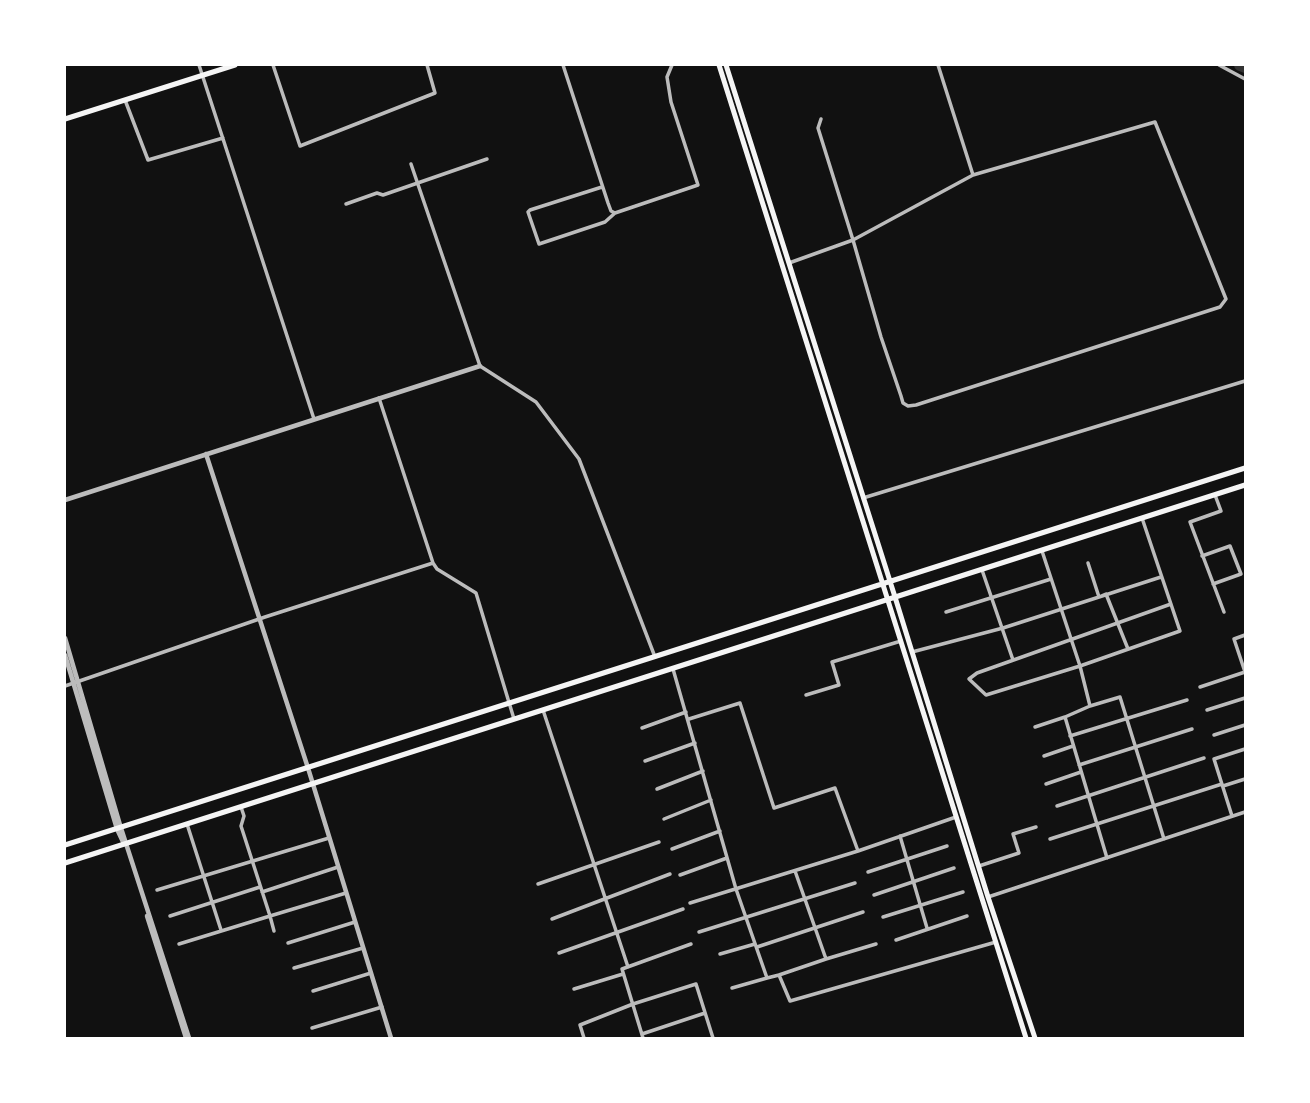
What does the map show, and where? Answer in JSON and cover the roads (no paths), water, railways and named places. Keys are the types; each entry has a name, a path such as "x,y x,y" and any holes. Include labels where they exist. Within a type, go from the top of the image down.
{"main road":[{"path":"65,119 235,65"},
{"path":"719,65 1026,1038"},
{"path":"726,65 978,866 1035,1038"},
{"path":"65,845 1245,468"},
{"path":"65,863 1245,485"}],"street":[{"path":"199,65 314,419"},
{"path":"274,65 300,146 435,93 427,65"},
{"path":"563,65 611,211 615,213"},
{"path":"603,187 530,210 528,212 539,244 606,222 615,213 698,185 671,102 667,77 672,65"},
{"path":"938,65 972,175"},
{"path":"1219,65 1245,79"},
{"path":"125,100 148,160 223,138"},
{"path":"789,263 853,240 972,175 1155,122 1226,299 1220,307 908,406 904,402 881,337 853,240 818,128 821,119"},
{"path":"346,204 377,193 383,195 488,159"},
{"path":"411,164 480,366 536,402 579,459 655,657"},
{"path":"65,500 480,366"},
{"path":"863,498 1245,382"},
{"path":"379,398 433,563 437,569 477,593 514,719"},
{"path":"206,454 308,768 391,1038"},
{"path":"1215,495 1221,511 1189,522 1224,612"},
{"path":"1142,518 1162,577 1171,604 1180,631 986,695 969,679 977,673 1171,604"},
{"path":"1202,556 1230,546 1241,575 1213,584"},
{"path":"1042,551 1072,640 1090,706"},
{"path":"65,686 433,563"},
{"path":"1088,563 1099,597"},
{"path":"982,570 1013,660"},
{"path":"912,652 1003,628 1162,577"},
{"path":"946,612 1051,579"},
{"path":"1106,594 1128,649"},
{"path":"1200,687 1245,669 1234,639 1245,635"},
{"path":"65,638 119,828 188,1038"},
{"path":"806,695 839,685 832,662 901,641"},
{"path":"65,655 76,682"},
{"path":"673,669 736,889 767,978"},
{"path":"1035,727 1090,706 1120,698 1164,839"},
{"path":"1207,710 1245,698"},
{"path":"1070,736 1187,700"},
{"path":"688,720 740,703 774,808 835,788 858,851"},
{"path":"543,710 628,967"},
{"path":"642,728 686,712"},
{"path":"1065,717 1107,858"},
{"path":"1214,735 1245,725"},
{"path":"1079,765 1192,729"},
{"path":"645,761 695,743"},
{"path":"1044,756 1073,746"},
{"path":"1232,816 1214,759 1245,749"},
{"path":"1057,806 1204,758"},
{"path":"657,789 702,771"},
{"path":"1046,784 1081,772"},
{"path":"1050,839 1245,779"},
{"path":"664,819 711,800"},
{"path":"241,807 244,816 241,826 274,931"},
{"path":"988,897 1245,812"},
{"path":"690,903 858,851 956,817"},
{"path":"187,824 220,930"},
{"path":"978,866 1019,853 1013,834 1036,827"},
{"path":"671,849 720,831"},
{"path":"900,836 928,928"},
{"path":"157,890 329,838"},
{"path":"538,884 659,842"},
{"path":"868,872 947,846"},
{"path":"680,876 727,859"},
{"path":"170,916 338,867"},
{"path":"874,895 954,868"},
{"path":"795,871 826,959"},
{"path":"552,919 670,874"},
{"path":"699,932 855,883"},
{"path":"883,917 963,892"},
{"path":"179,944 346,893"},
{"path":"559,953 683,909"},
{"path":"720,954 756,946 863,912"},
{"path":"896,940 967,916"},
{"path":"288,943 355,922"},
{"path":"779,975 790,1001 996,942"},
{"path":"691,944 622,969 642,1037 705,1013"},
{"path":"732,988 876,944"},
{"path":"294,968 363,948"},
{"path":"313,991 371,973"},
{"path":"574,989 624,974"},
{"path":"584,1038 580,1025 633,1004 696,984 712,1038"},
{"path":"312,1028 382,1007"}],"waterway":[{"path":"1240,65 1245,67"}]}
